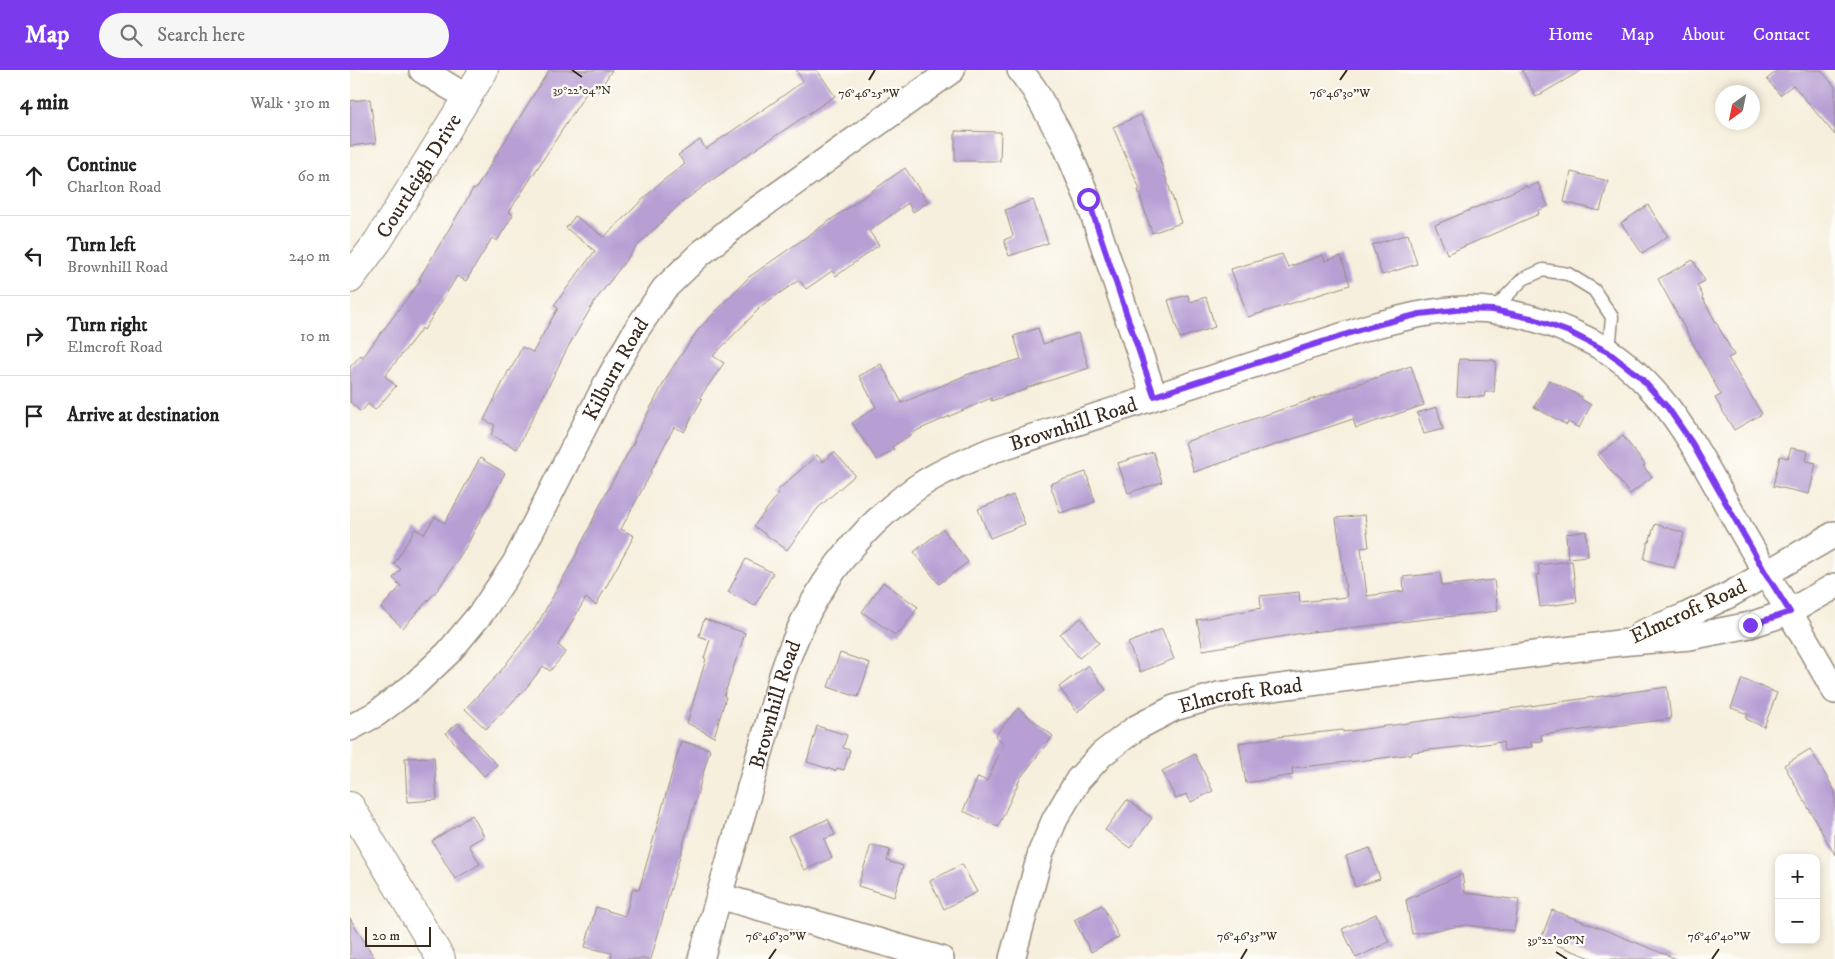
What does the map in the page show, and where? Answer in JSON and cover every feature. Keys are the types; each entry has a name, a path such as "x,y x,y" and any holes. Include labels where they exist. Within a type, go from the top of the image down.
{"street":[{"path":"422,70 468,98"},
{"name":"Courtleigh Drive","path":"350,279 378,241 484,70"},
{"name":"Kilburn Road","path":"350,728 376,714 413,686 448,653 482,612 515,563 607,382 636,332 664,290 700,254 741,222 952,70"},
{"path":"1020,70 1034,89 1065,144 1088,199 1154,396"},
{"name":"Brownhill Road","path":"702,959 784,670 803,622 825,581 854,543 882,516 917,488 951,468 990,451 1372,326 1420,314 1464,309 1493,310 1531,318 1569,332 1608,352 1640,377 1668,408 1692,443 1835,691"},
{"name":"Elmcroft Road","path":"1620,643 1729,595 1835,534"},
{"name":"Elmcroft Road","path":"1012,959 1041,852 1055,819 1078,780 1102,754 1136,728 1174,708 1219,695 1620,643 1690,637 1750,625 1790,612 1835,586"},
{"path":"350,806 442,959"},
{"path":"719,896 941,959"}],"lane":[{"path":"1493,310 1522,279 1543,270 1568,274 1594,290 1612,316 1608,352"}],"building":[{"path":"549,70 612,70 598,92 590,87 509,212 513,215 497,241 492,238 466,281 457,276 424,330 422,328 385,376 396,386 375,410 368,404 361,412 350,402 350,367 361,355 363,357 421,280 419,279 473,189 475,190"},
{"path":"796,70 817,70 835,96 741,159 681,203 635,248 595,301 568,347 517,449 491,435 495,425 484,420 522,347 533,352 558,308 554,305 595,251 566,228 575,216 604,237 661,182 685,164 678,155 700,140 706,149 780,98 803,81"},
{"path":"1522,70 1582,70 1536,97"},
{"path":"1778,70 1821,70 1835,87 1835,135 1793,85 1780,95 1767,79"},
{"path":"370,99 376,143 350,146 350,101"},
{"path":"1141,115 1159,157 1181,223 1152,233 1138,190 1140,189 1113,127"},
{"path":"955,131 1001,132 1000,161 955,161"},
{"path":"905,168 928,202 913,212 908,203 869,231 879,245 836,276 832,271 806,289 799,280 758,308 713,356 724,363 700,397 702,399 684,432 674,427 621,529 634,536 596,605 586,598 558,645 566,652 550,671 543,666 527,687 486,729 465,709 499,673 538,623 575,557 669,373 698,330 749,277"},
{"path":"1571,172 1608,181 1600,211 1564,202"},
{"path":"1538,183 1548,206 1538,211 1539,214 1447,254 1435,225 1526,186 1527,188"},
{"path":"1033,200 1048,243 1009,256 1004,240 1013,236 1005,210"},
{"path":"1648,205 1668,236 1642,253 1621,223"},
{"path":"1408,234 1417,264 1382,275 1372,245"},
{"path":"1282,254 1288,267 1323,255 1325,261 1341,256 1350,285 1248,317 1231,269"},
{"path":"1693,260 1705,281 1697,285 1702,297 1734,355 1728,358 1762,414 1734,430 1715,398 1721,395 1658,279"},
{"path":"1188,295 1190,302 1206,297 1215,327 1180,338 1168,300"},
{"path":"1038,328 1043,344 1078,333 1089,368 991,401 991,398 918,430 892,447 894,449 877,460 852,423 876,407 859,376 881,364 902,403 966,375 1021,359 1014,336"},
{"path":"1459,359 1496,361 1494,392 1485,392 1484,397 1457,396"},
{"path":"1411,366 1424,405 1356,428 1353,419 1194,472 1185,442"},
{"path":"1549,380 1582,397 1581,399 1591,405 1579,428 1568,422 1567,425 1534,407"},
{"path":"1437,407 1443,429 1424,434 1417,413"},
{"path":"1623,436 1652,477 1630,494 1598,455"},
{"path":"1791,448 1808,451 1806,461 1816,463 1809,494 1773,486 1780,456 1788,458"},
{"path":"834,452 855,475 818,508 787,550 754,526 779,493 777,491 817,455 823,462"},
{"path":"1153,452 1162,482 1128,493 1118,463"},
{"path":"480,458 505,473 467,545 439,588 403,628 381,608 401,586 393,578 401,569 394,564 415,529 424,534 435,517 445,523"},
{"path":"1086,472 1095,502 1060,513 1050,484"},
{"path":"1013,495 1025,524 990,538 978,509"},
{"path":"1365,515 1369,547 1361,548 1367,596 1404,591 1403,577 1440,573 1442,586 1494,580 1498,611 1303,633 1203,650 1197,620 1261,608 1260,596 1299,592 1300,602 1347,597 1336,518"},
{"path":"1655,524 1684,533 1674,568 1644,559"},
{"path":"943,529 968,562 939,584 914,552"},
{"path":"1586,531 1588,556 1568,558 1566,534"},
{"path":"746,559 773,573 755,606 728,592"},
{"path":"1572,561 1577,602 1540,607 1536,575 1540,575 1538,565"},
{"path":"883,582 918,607 899,634 897,632 895,635 862,612"},
{"path":"1081,618 1099,643 1079,658 1060,634"},
{"path":"704,619 745,633 724,696 726,697 714,737 687,723 710,640 699,636"},
{"path":"1162,629 1174,659 1140,672 1128,643"},
{"path":"840,653 870,663 858,697 828,687"},
{"path":"1088,665 1106,690 1077,712 1059,687"},
{"path":"1742,679 1777,693 1764,727 1746,719 1748,714 1731,708"},
{"path":"1667,687 1671,719 1541,735 1542,741 1531,742 1532,747 1504,751 1503,742 1292,768 1293,775 1246,783 1239,743 1343,730 1343,732"},
{"path":"1018,708 1053,736 1021,777 998,827 963,811 978,777 987,781 1004,743 995,736"},
{"path":"458,723 497,765 484,776 446,733"},
{"path":"817,726 847,735 843,748 850,750 844,770 837,768 836,771 807,762"},
{"path":"681,741 710,749 651,959 611,959 612,953 585,947 596,907 625,916 633,888 639,890"},
{"path":"1810,749 1835,791 1835,855 1784,765"},
{"path":"1195,754 1213,791 1191,802 1186,794 1176,799 1162,771"},
{"path":"434,757 437,800 407,802 405,758"},
{"path":"1127,800 1152,818 1130,848 1105,830"},
{"path":"472,815 484,836 469,845 480,864 455,879 432,841"},
{"path":"828,819 835,835 824,839 832,858 804,870 788,836"},
{"path":"871,845 890,850 887,861 903,866 894,897 858,886"},
{"path":"1370,848 1380,879 1355,887 1346,856"},
{"path":"962,864 977,892 944,909 930,881"},
{"path":"1462,874 1465,893 1519,900 1514,931 1466,925 1412,934 1406,900"},
{"path":"1102,905 1119,937 1091,952 1074,920"},
{"path":"1552,910 1677,959 1594,959 1541,939"},
{"path":"1376,914 1389,942 1356,958 1342,929"},
{"path":"350,918 375,959 350,959"}],"route":[{"path":"1088,199 1154,396 1372,326 1420,314 1464,309 1493,310 1531,318 1569,332 1608,352 1640,377 1668,408 1692,443 1766,574 1790,612 1750,625"}]}
